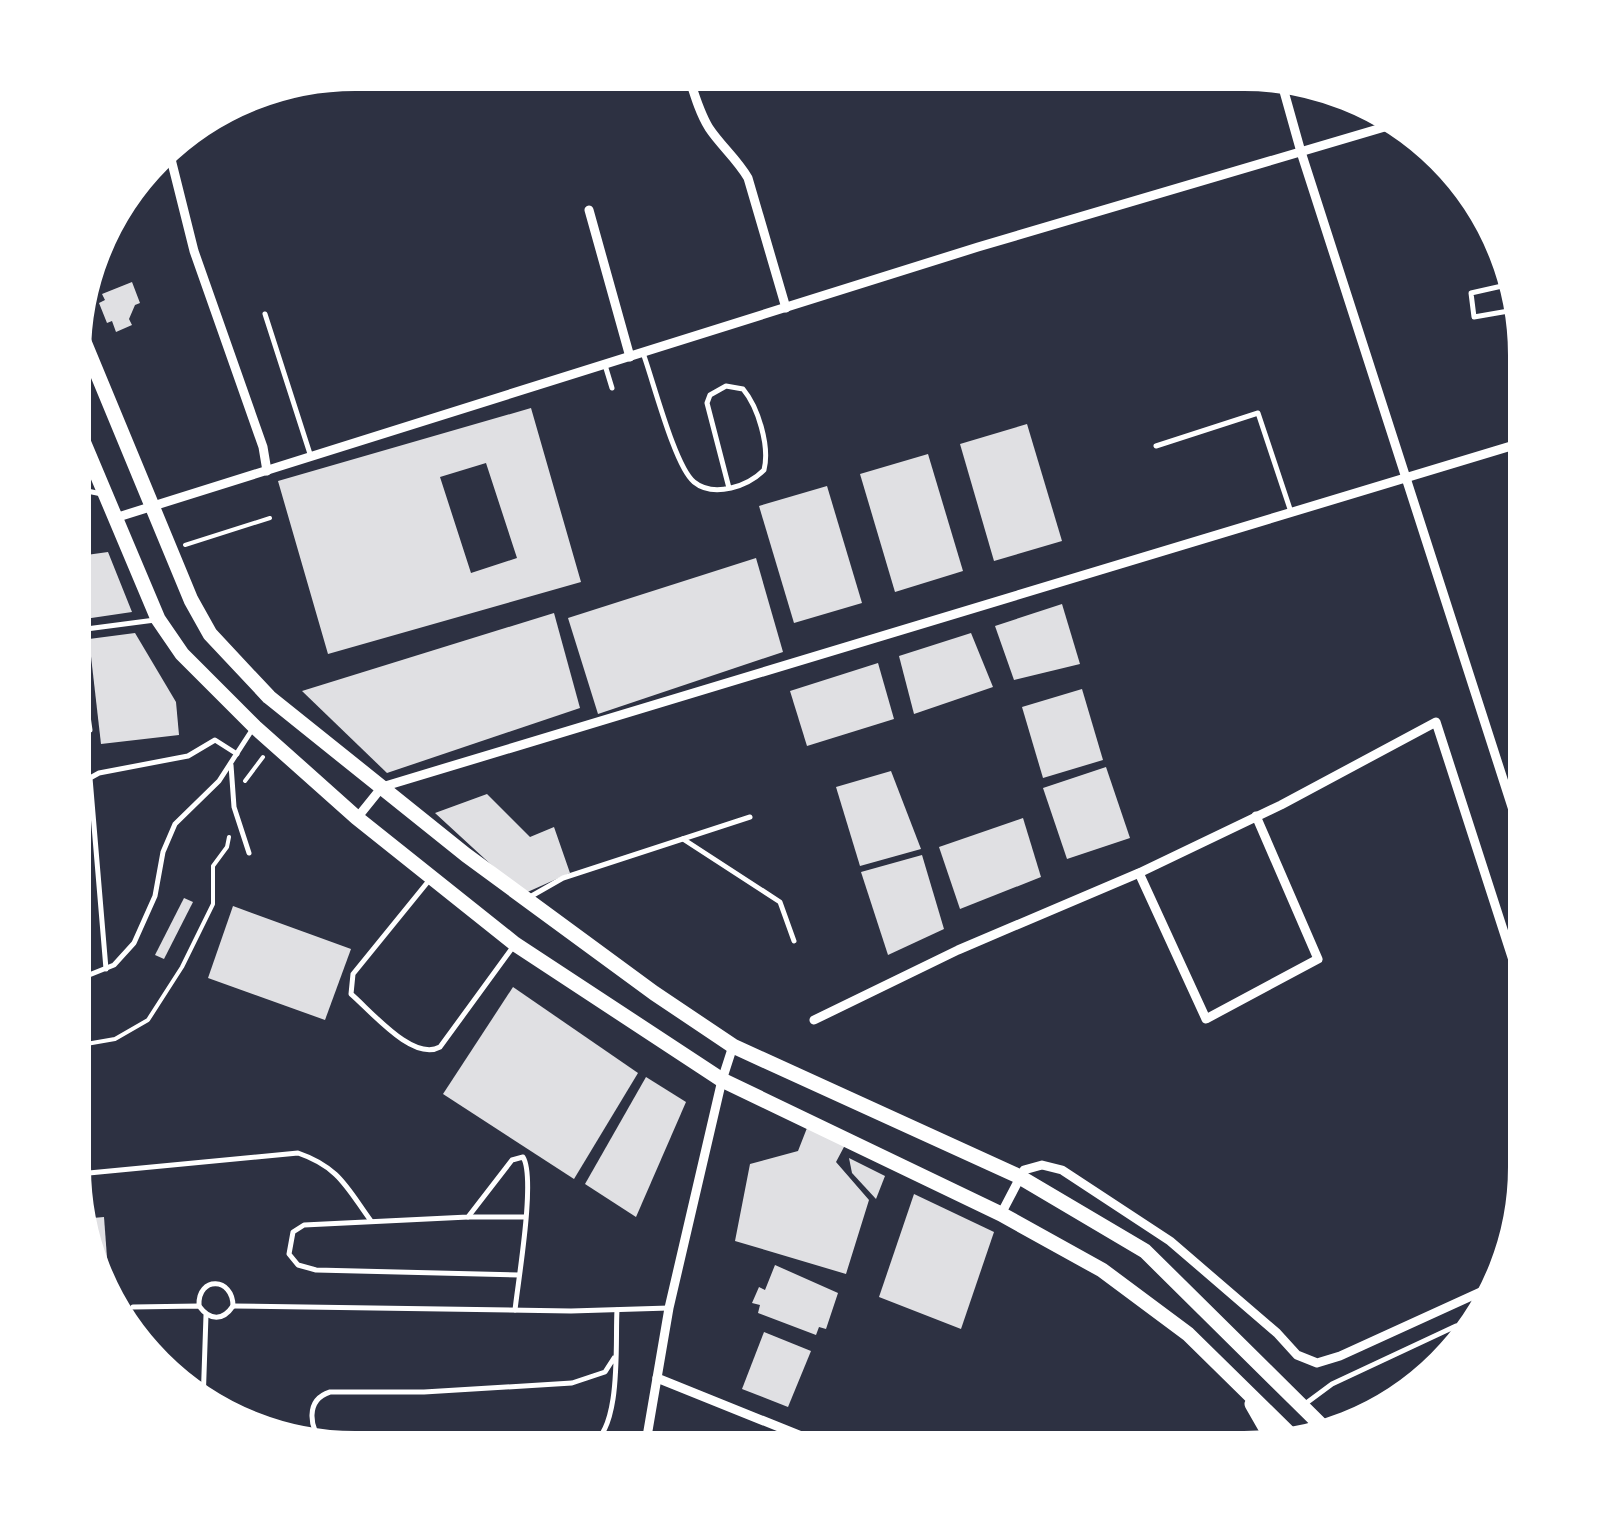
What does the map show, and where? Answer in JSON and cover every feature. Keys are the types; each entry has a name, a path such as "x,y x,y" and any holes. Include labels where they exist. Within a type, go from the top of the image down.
{"main road":[{"path":"86,345 192,600 210,634 269,697 526,899 733,1046 1018,1176 1145,1251 1321,1425"},
{"path":"85,446 158,620 182,654 254,727 357,818 516,944 722,1080 1001,1214 1102,1270 1188,1334 1289,1433"},
{"path":"1242,1387 1271,1435"}],"street":[{"path":"692,86 711,132 738,160 748,178 786,308"},
{"path":"1283,89 1514,811"},
{"path":"114,518 643,352 1387,126"},
{"path":"171,158 194,252 263,447 267,471"},
{"path":"589,210 630,357"},
{"path":"357,818 382,787 1513,445"},
{"path":"814,1020 958,950 1140,873 1436,722 1514,963"},
{"path":"1140,873 1206,1019 1318,958 1256,816"},
{"path":"647,1437 670,1308 733,1046"},
{"path":"1001,1214 1024,1170 1054,1166 1120,1205 1170,1241 1297,1354 1317,1363 1483,1292"},
{"path":"658,1378 803,1437"}],"lane":[{"path":"1505,285 1471,293 1474,317 1510,311"},
{"path":"264,314 311,457"},
{"path":"643,352 687,475 709,490 729,488 757,477 766,463 766,448 749,396 735,386 717,390 708,403 729,488"},
{"path":"605,364 612,388"},
{"path":"1156,446 1258,413 1291,512"},
{"path":"85,490 105,494"},
{"path":"85,630 158,620"},
{"path":"85,702 90,730 85,730"},
{"path":"86,977 106,969 134,943 148,916 175,824 206,796 254,727"},
{"path":"106,969 90,778 99,772 188,756 215,740 237,754"},
{"path":"231,762 234,807 249,854"},
{"path":"526,899 563,878 750,817"},
{"path":"683,839 780,902 794,941"},
{"path":"431,878 350,984 352,994 407,1043 420,1051 440,1047 516,944"},
{"path":"86,1173 298,1153 322,1161 337,1174 371,1221"},
{"path":"468,1217 517,1156 527,1163 515,1310"},
{"path":"519,1275 316,1270 298,1266 289,1254 293,1232 304,1225 525,1217"},
{"path":"216,1282 226,1285 233,1294 234,1306 227,1315 206,1315 199,1306 198,1294 216,1282"},
{"path":"133,1307 199,1306"},
{"path":"234,1306 670,1308"},
{"path":"599,1437 610,1414 617,1310"},
{"path":"203,1390 206,1315"},
{"path":"1303,1406 1332,1384 1462,1326"},
{"path":"317,1434 312,1427 314,1403 318,1396 330,1392 424,1392 572,1383 605,1372 614,1358"}],"path":[{"path":"171,550 270,518"},
{"path":"86,1044 115,1038 148,1020 182,967 213,904 212,866 228,847"}],"building":[{"path":"132,282 140,303 129,319 132,325 116,332 112,321 107,323 99,303 105,300 102,294"},
{"path":"531,408 581,582 328,654 278,481","holes":["486,463 517,558 471,573 440,477"]},
{"path":"1027,424 1062,541 994,561 960,444"},
{"path":"928,454 963,571 895,592 860,474"},
{"path":"827,486 862,603 794,623 759,506"},
{"path":"108,552 132,612 85,619 85,555"},
{"path":"756,558 783,652 598,714 568,618"},
{"path":"1062,604 1080,664 1014,680 995,626"},
{"path":"554,613 580,708 387,773 302,691"},
{"path":"135,633 176,702 179,735 101,744 89,639"},
{"path":"971,633 993,687 914,714 899,656"},
{"path":"878,663 894,719 807,746 790,691"},
{"path":"1082,689 1103,760 1043,778 1022,707"},
{"path":"1106,767 1130,838 1067,859 1043,788"},
{"path":"891,771 921,849 860,866 836,787"},
{"path":"487,794 530,837 554,827 570,873 523,894 435,813"},
{"path":"1023,818 1041,877 960,909 939,847"},
{"path":"922,855 944,929 888,955 861,872"},
{"path":"184,898 193,902 164,959 155,955"},
{"path":"233,906 351,949 325,1020 208,978"},
{"path":"513,987 638,1073 574,1179 443,1094"},
{"path":"646,1077 686,1102 636,1217 585,1184"},
{"path":"807,1128 845,1145 836,1162 869,1200 846,1274 735,1241 750,1164 798,1151"},
{"path":"849,1158 885,1176 876,1199 852,1173"},
{"path":"914,1194 994,1232 961,1329 879,1297"},
{"path":"104,1217 108,1271 94,1237 90,1218"},
{"path":"775,1265 838,1293 826,1329 819,1327 816,1335 758,1313 760,1305 752,1303 759,1287 765,1290"},
{"path":"764,1332 811,1351 788,1407 742,1389"}]}
